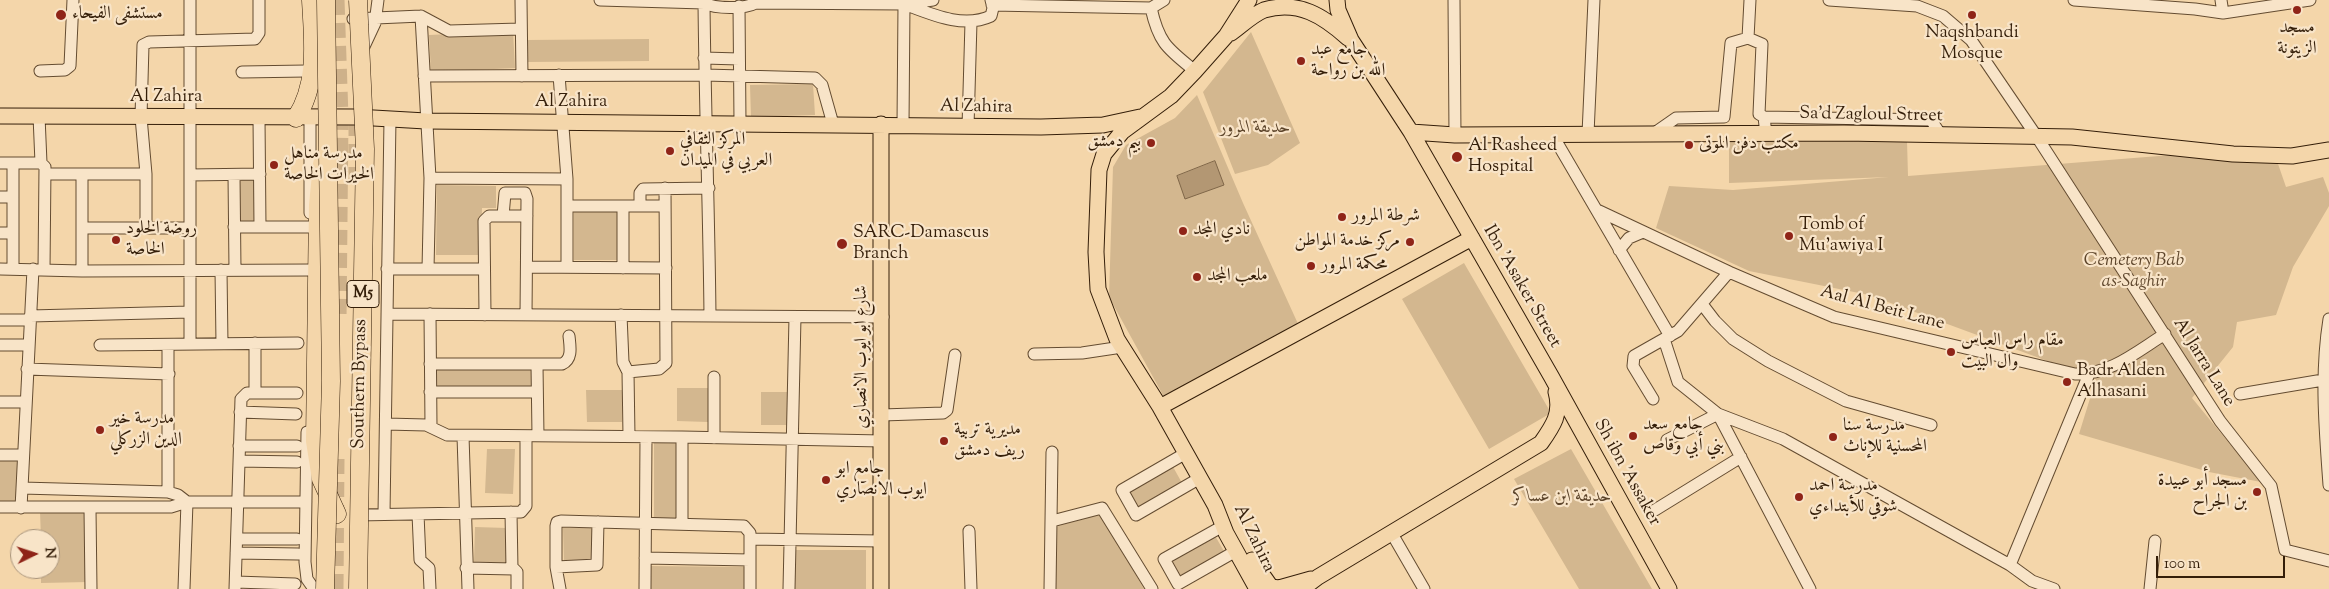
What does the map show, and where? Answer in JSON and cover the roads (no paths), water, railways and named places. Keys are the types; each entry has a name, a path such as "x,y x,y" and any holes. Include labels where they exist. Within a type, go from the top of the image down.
{"highway":[{"path":"303,118 312,57 311,0"},
{"name":"Southern Bypass","path":"325,589 331,381 326,0"},
{"name":"Southern Bypass","path":"358,0 365,149 358,589"},
{"path":"354,36 363,18 364,0"},
{"path":"327,137 318,205 315,441 321,480 337,514"}],"main road":[{"name":"Al Zahira","path":"1249,0 1226,36 1172,96 1140,116 1111,142 1104,154 1099,170 1096,244 1098,289 1106,314 1122,347 1160,407 1215,504 1233,527 1261,575 1271,587 1279,588 1318,577"},
{"name":"Ibn 'Asaker Street","path":"1337,0 1338,10 1351,40 1411,132 1551,376 1564,390 1680,589"},
{"path":"1226,36 1262,11 1278,6 1291,5 1322,15 1351,40"},
{"name":"Al Zahira","path":"0,116 1088,127 1140,116"},
{"name":"شارع ابو ايوب الانصاري","path":"881,124 883,317 881,589"},
{"name":"Sa'd Zagloul Street","path":"1411,132 1455,134 1766,134 2072,137 2233,154 2292,156 2329,150"},
{"path":"1160,407 1472,238"},
{"path":"1302,589 1391,532 1541,443 1554,425 1558,413 1558,401 1551,376"},
{"name":"Sh ibn 'Assaker","path":"1551,376 1669,589"},
{"name":"Al Zahira","path":"1215,504 1223,526 1257,589"}],"street":[{"path":"40,71 65,70 70,66 73,0"},
{"path":"190,0 190,344"},
{"path":"146,228 146,174 141,117 143,46 149,42 256,38 259,33 259,0"},
{"path":"303,0 308,94"},
{"path":"363,18 378,0"},
{"path":"521,0 522,76"},
{"path":"600,0 707,2 712,6 739,6 754,2 904,4 932,0"},
{"path":"904,4 940,17 971,22 980,21 991,16 992,2 1151,8 1164,0"},
{"path":"1454,0 1455,134"},
{"path":"1588,134 1594,0"},
{"path":"1748,38 1750,0"},
{"name":"Al Jarra Lane","path":"1829,0 1918,3 1943,16 1970,40 2037,137 2220,422 2271,486 2285,550 2329,561"},
{"path":"2074,0 2195,9 2222,13 2268,4 2310,0"},
{"path":"2221,0 2222,13"},
{"path":"707,2 704,75 709,188 710,316"},
{"path":"903,125 904,4"},
{"path":"739,6 740,123"},
{"path":"1151,8 1156,28 1166,47 1195,71"},
{"path":"363,18 420,16 449,31 520,29"},
{"path":"420,16 430,178 428,269"},
{"path":"355,62 368,42 363,18"},
{"path":"968,126 971,22"},
{"path":"1653,134 1676,118 1724,117 1731,43 1748,38 1762,44 1759,114 1764,117 1931,120 1940,135"},
{"path":"704,58 739,59"},
{"path":"242,72 306,71"},
{"path":"559,75 561,122 567,179 567,268"},
{"path":"424,76 704,75 818,79 822,85 833,124"},
{"path":"21,508 30,318 38,270 43,168 39,116"},
{"path":"1764,117 1766,134"},
{"path":"259,118 260,227"},
{"path":"303,118 311,270 306,571 307,579 314,589"},
{"path":"384,514 390,119"},
{"path":"1552,134 1597,210 1667,338 1678,382 1718,414 1783,439 2010,565 2032,581 2054,589"},
{"path":"0,163 13,163 82,174 146,174"},
{"path":"13,163 13,269"},
{"path":"82,174 82,271"},
{"path":"234,174 235,270"},
{"path":"190,175 260,174"},
{"path":"430,178 567,179"},
{"path":"628,372 659,369 665,366 665,188"},
{"path":"640,206 640,193 643,189 709,188"},
{"path":"503,216 504,194 506,192 521,192 527,197 526,315"},
{"path":"0,197 13,197"},
{"path":"567,206 665,206"},
{"path":"623,268 624,206"},
{"name":"Aal Al Beit Lane","path":"1597,210 1729,272 1818,311 1852,323 2075,374 2089,374 2110,368 2165,334"},
{"path":"485,315 484,221 489,216 527,216"},
{"path":"234,227 310,227"},
{"path":"82,228 190,228"},
{"path":"1619,250 1629,238 1643,232"},
{"path":"0,233 13,233"},
{"path":"527,267 666,268"},
{"path":"0,269 82,271 311,270"},
{"path":"387,269 484,269"},
{"path":"221,270 222,344"},
{"path":"1653,399 1633,366 1632,361 1637,353 1667,338 1685,325 1729,272"},
{"path":"1702,304 1715,321 1733,339 1768,361 1846,401 1931,424"},
{"path":"0,320 190,312"},
{"path":"387,314 883,317"},
{"path":"430,314 431,426"},
{"path":"621,316 623,362 628,372 628,436"},
{"path":"789,589 795,317"},
{"path":"2329,319 2324,350 2323,380 2329,486"},
{"path":"430,364 562,364 567,362 570,357 570,336"},
{"path":"255,343 255,393"},
{"path":"100,345 298,343"},
{"path":"168,344 168,492"},
{"path":"0,345 29,345"},
{"path":"1034,354 1082,353 1122,347"},
{"path":"882,415 943,413 947,410 955,355"},
{"path":"537,365 538,436"},
{"path":"27,369 168,374"},
{"path":"2010,565 2089,374"},
{"path":"714,377 714,438"},
{"path":"2240,394 2323,380"},
{"path":"430,392 537,392"},
{"path":"295,584 235,586 242,396 247,393 296,393"},
{"path":"0,402 26,402"},
{"path":"240,412 296,414"},
{"path":"1667,440 1718,414"},
{"path":"1718,414 1810,589"},
{"path":"386,424 431,426 442,434 463,436 628,436 882,441"},
{"path":"463,436 464,513 468,589"},
{"path":"357,515 521,512 526,506 526,436"},
{"path":"645,589 646,437"},
{"path":"682,437 682,524"},
{"path":"239,446 297,446"},
{"path":"1050,589 1052,452"},
{"path":"1186,453 1122,490 1136,514 1200,478"},
{"path":"0,455 24,455"},
{"path":"1655,510 1741,457"},
{"path":"239,461 297,462"},
{"path":"22,488 168,492 178,495 186,502"},
{"path":"0,508 90,509 171,507 186,502 306,502"},
{"path":"184,589 186,502"},
{"path":"1052,521 1102,508 1152,589"},
{"path":"90,509 90,589"},
{"path":"511,512 512,569"},
{"path":"418,514 420,560 422,564 429,568 430,589"},
{"path":"560,589 556,567 558,522 741,525 749,530 750,589"},
{"path":"556,567 597,565 598,522"},
{"path":"1223,526 1164,560 1178,584 1236,551"},
{"path":"969,531 971,589"},
{"path":"1391,532 1424,589"},
{"path":"237,538 297,539"},
{"path":"750,539 881,541"},
{"path":"2150,589 2155,541"},
{"path":"236,553 298,554"},
{"path":"645,558 750,560"},
{"path":"466,568 512,569 517,572 517,589"}],"tunnel":[{"path":"337,0 341,117 339,321"},
{"path":"356,121 356,188"},
{"path":"336,589 337,459"}],"place":[{"name":"مسجد الزيتونة","path":"2297,10"},
{"name":"مستشفى الفيحاء","path":"61,15"},
{"name":"Naqshbandi Mosque","path":"1972,15"},
{"name":"جامع عبد الله بن رواحة","path":"1301,61"},
{"name":"بيم دمشق","path":"1151,143"},
{"name":"مكتب دفن الموتى","path":"1689,145"},
{"name":"المركز الثقافي العربي في الميدان","path":"670,151"},
{"name":"Al Rasheed Hospital","path":"1457,157"},
{"name":"مدرسة مناهل الخيرات الخاصة","path":"274,165"},
{"name":"شرطة المرور","path":"1342,217"},
{"name":"نادي المجد","path":"1183,231"},
{"name":"Tomb of Mu'awiya I","path":"1789,236"},
{"name":"روضة الخلود الخاصة","path":"116,240"},
{"name":"مركز خدمة المواطن","path":"1410,242"},
{"name":"SARC-Damascus Branch","path":"842,244"},
{"name":"محكمة المرور","path":"1311,266"},
{"name":"ملعب المجد","path":"1197,277"},
{"name":"مقام راس العباس وال البيت","path":"1951,352"},
{"name":"Badr Alden Alhasani","path":"2067,382"},
{"name":"مدرسة خير الدين الزركلي","path":"100,430"},
{"name":"جامع سعد بني أبي وقاص","path":"1633,436"},
{"name":"مدرسة سنا المحسنية للإناث","path":"1833,437"},
{"name":"مديرية تربية ريف دمشق","path":"944,441"},
{"name":"جامع ابو ايوب الانصاري","path":"826,480"},
{"name":"مسجد أبو عبيدة بن الجراح","path":"2257,492"},
{"name":"مدرسة احمد شوقي للأبتداءي","path":"1799,497"}],"park label":[{"name":"حديقة المرور","path":"1255,129"},
{"name":"Cemetery Bab as-Saghir","path":"2134,272"},
{"name":"حديقة ابن عساكر","path":"1562,498"}]}
